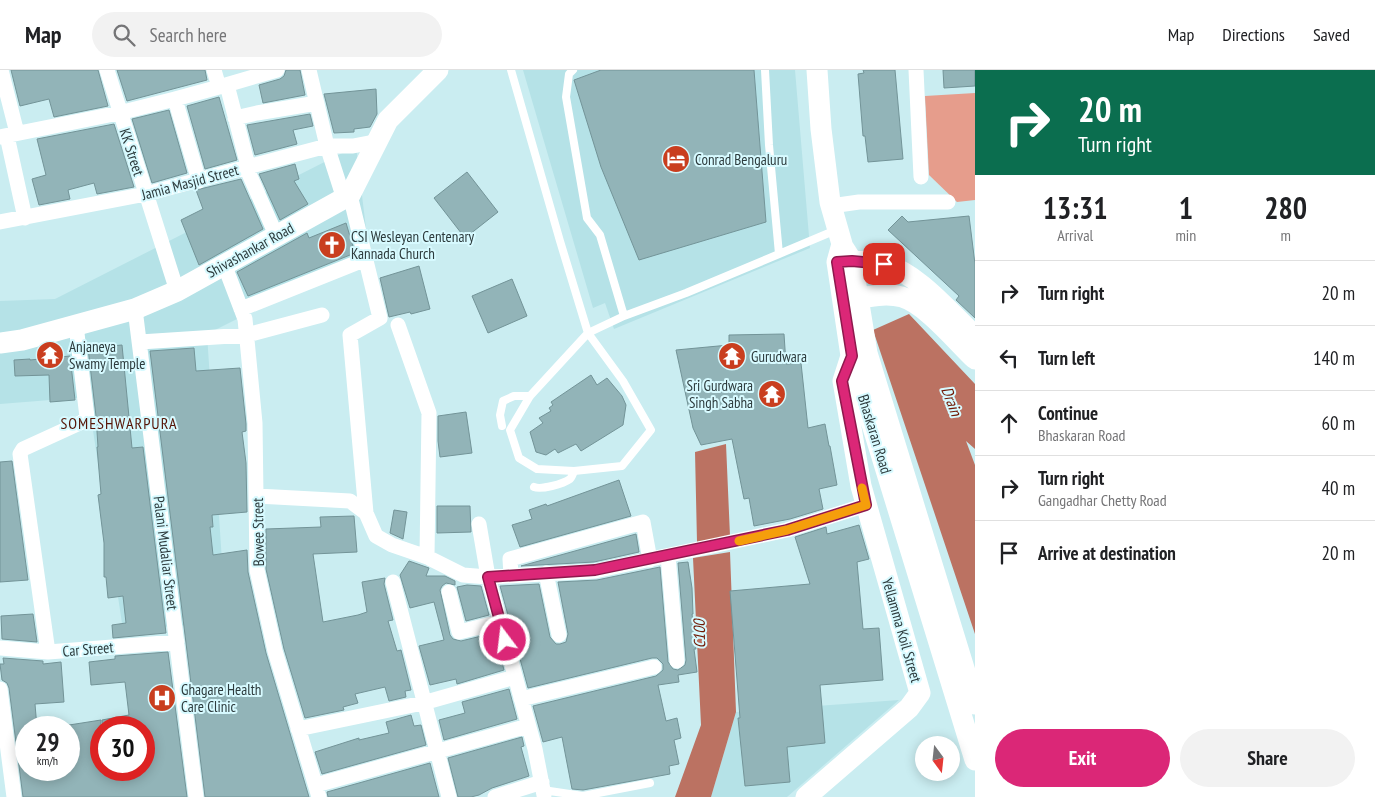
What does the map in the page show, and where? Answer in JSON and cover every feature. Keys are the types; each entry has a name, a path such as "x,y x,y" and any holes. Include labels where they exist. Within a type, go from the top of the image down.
{"main road":[{"path":"347,197 379,141 388,120 438,70"},
{"path":"817,70 821,129 831,206 842,249 906,274 932,294 975,336"},
{"name":"Shivashankar Road","path":"0,343 22,340 135,309 176,291 347,197"},
{"name":"Bhaskaran Road","path":"842,249 859,355 975,760"},
{"path":"850,300 876,296 901,297 923,308 975,359"},
{"path":"859,355 842,381 866,505"},
{"name":"Bhaskaran Road","path":"859,355 975,704"},
{"name":"Yellamma Koil Street","path":"806,797 909,708 920,692 866,505"}],"street":[{"path":"2,70 8,135 25,218"},
{"name":"KK Street","path":"107,70 176,291"},
{"path":"214,70 228,84 247,166 276,235"},
{"path":"8,135 119,113 277,70"},
{"path":"309,70 327,146 347,197 366,259 380,318 350,335 366,513 376,536 392,545 427,556 463,575 488,577 595,570 650,560 787,530 866,505"},
{"path":"916,70 921,177"},
{"path":"175,99 199,181"},
{"path":"236,118 317,104"},
{"name":"Jamia Masjid Street","path":"0,222 146,194 327,146 353,146 379,141"},
{"path":"831,206 859,202 948,202"},
{"path":"241,310 366,259"},
{"name":"Bowee Street","path":"224,264 245,319 254,423 258,570 275,651 317,791"},
{"name":"Palani Mudaliar Street","path":"135,309 196,797"},
{"path":"140,342 246,335 322,315"},
{"path":"48,652 20,454 22,449 82,422 87,417 76,325"},
{"path":"398,325 430,413 427,556"},
{"path":"257,496 350,501 366,513"},
{"path":"511,575 510,559 643,522 650,560"},
{"path":"479,524 488,577 528,726 543,791 495,797"},
{"path":"668,556 677,661"},
{"path":"546,573 559,635"},
{"path":"393,582 449,797"},
{"path":"450,592 459,632 500,622"},
{"name":"Car Street","path":"0,648 48,652 177,642"},
{"path":"521,699 654,667"},
{"path":"298,729 423,703 515,677"},
{"path":"0,689 14,797"},
{"path":"317,791 437,752 528,726"}],"lane":[{"path":"511,70 588,333 623,381 651,430 622,466 574,471 537,469 519,458 510,430 530,396 588,333 624,316 779,254 842,249"},
{"path":"573,70 569,74 566,97 587,218 600,235 624,316"},
{"path":"765,70 769,145 779,254"},
{"path":"502,426 500,415 502,401 514,396 530,396"},
{"path":"534,487 546,488 569,479 574,471"},
{"path":"543,791 584,796 650,783"}],"shaded area":[{"name":"Conrad Bengaluru","path":"523,70 795,70 810,248 614,329 605,303 593,308"},
{"path":"975,93 975,200 957,202 929,175 925,96"},
{"path":"356,146 369,253 207,334 226,622 123,630 88,397 0,404 0,301 55,299"},
{"path":"899,700 787,797 711,797 736,712"}],"water":[{"name":"Drain","path":"909,314 975,384 975,449 966,441 975,465 975,634 873,330"},
{"path":"726,444 730,536 697,542 695,452"},
{"name":"C100","path":"730,552 736,712 711,797 675,797 701,725 693,558"}],"building":[{"path":"11,70 98,70 108,106 54,117 49,99 20,106"},
{"path":"117,70 205,70 207,80 127,101"},
{"path":"286,70 300,70 305,95 263,103 259,85 280,79 284,76"},
{"path":"601,70 754,70 766,222 639,260 601,167 574,80"},
{"path":"863,70 895,70 903,159 868,162 865,136 863,136 858,74 864,73"},
{"path":"943,70 975,70 975,86 944,88"},
{"path":"376,89 377,114 370,127 354,129 354,132 334,133 324,94"},
{"path":"219,97 237,160 205,169 187,106"},
{"path":"169,110 187,173 152,183 132,119"},
{"path":"310,114 313,126 293,130 297,144 255,155 247,125"},
{"path":"114,124 134,187 97,194 94,183 68,190 70,199 39,205 32,179 46,175 37,139"},
{"path":"295,164 299,179 294,181 308,204 280,220 259,174"},
{"path":"467,172 498,212 465,238 434,198"},
{"path":"241,179 263,229 199,265 181,220 203,209 196,190"},
{"path":"902,216 908,222 969,216 975,264 975,318 956,300 959,296 888,230"},
{"path":"346,223 355,253 248,296 237,272 307,233 309,238"},
{"path":"419,266 430,309 389,317 380,278"},
{"path":"512,279 527,316 488,333 472,296"},
{"path":"784,334 786,364 801,363 808,428 825,424 837,485 819,489 823,509 790,519 754,526 749,498 744,499 732,439 701,445 693,428 676,350 729,345 729,335"},
{"path":"122,345 132,448 143,447 166,633 113,638 112,625 126,623 123,596 108,598 106,577 104,577 104,543 98,495 101,494 96,416 88,348"},
{"path":"194,348 196,371 240,368 246,424 246,431 242,432 246,463 247,512 212,515 213,527 210,527 213,555 247,550 248,572 266,653 309,797 205,797 150,351"},
{"path":"70,356 75,400 50,402 49,375 15,376 14,360"},
{"path":"591,375 597,385 607,378 622,396 626,405 623,425 581,451 576,444 558,453 555,449 546,455 536,452 530,432 543,423 539,418 551,411 549,408 553,405 551,402"},
{"path":"466,412 472,453 440,457 438,416"},
{"path":"12,461 28,580 0,582 0,462"},
{"path":"619,480 631,516 520,547 512,525 532,519 529,510 546,504 547,506"},
{"path":"437,506 470,506 471,532 437,533"},
{"path":"394,510 407,512 403,539 390,533"},
{"path":"354,516 357,552 313,554 323,622 367,612 362,582 385,578 384,584 393,620 388,621 397,651 401,650 411,690 405,691 406,697 389,701 385,687 355,694 358,703 343,707 344,710 305,718 284,649 266,569 266,529 321,527 320,517"},
{"path":"859,525 869,559 857,562 863,629 879,628 883,680 820,685 825,743 787,747 790,782 745,786 738,718 740,718 730,591 810,584 795,537 826,527 827,534"},
{"path":"636,534 639,552 594,562 521,566"},
{"path":"409,561 429,568 426,576 445,576 455,581 455,585 446,583 440,590 450,635 453,639 461,641 494,633 504,670 457,684 456,679 430,685 419,646 444,640 434,602 410,608 400,575"},
{"path":"688,562 692,588 692,614 696,649 694,649 697,672 678,675 679,682 658,685 666,721 677,718 681,738 674,740 679,764 669,766 670,774 583,790 572,789 562,737 543,742 533,706 656,676 663,670 663,664 657,658 652,658 528,688 500,586 539,584 550,637 556,644 560,644 566,642 568,634 558,582 597,580 660,567 668,662 673,669 678,670 685,665 686,660 678,563"},
{"path":"467,585 481,586 489,615 466,621 457,587"},
{"path":"33,614 37,642 2,639 1,616"},
{"path":"168,652 187,797 23,797 21,781 80,781 80,723 90,722 90,781 155,781 155,716 124,716 129,715 125,682 91,685 89,662 115,659 115,656"},
{"path":"3,658 43,661 43,664 61,662 64,702 35,704 36,716 15,716 15,735 9,688 7,683 2,680 0,664 4,664"},
{"path":"509,689 517,719 444,740 439,720 465,713 462,702"},
{"path":"411,715 414,726 421,725 426,745 322,774 315,752 359,738 359,740 389,733 386,722"},
{"path":"522,737 524,746 521,747 529,776 492,788 479,795 458,797 448,758"},
{"path":"430,763 439,797 328,797 327,792"}],"slow traffic":[{"path":"739,541 787,530 843,514 866,505 862,488"}],"place":[{"name":"Conrad Bengaluru","path":"676,159"},
{"name":"CSI Wesleyan Centenary Kannada Church","path":"332,245"},
{"name":"Anjaneya Swamy Temple","path":"50,355"},
{"name":"Gurudwara","path":"732,356"},
{"name":"Sri Gurdwara Singh Sabha","path":"772,394"},
{"name":"Ghagare Health Care Clinic","path":"162,698"}],"district":[{"name":"SOMESHWARPURA","path":"119,423"}],"route":[{"path":"505,640 488,577 595,570 650,560 787,530 843,514 866,505 842,381 852,356 837,262 852,261 884,264"}]}
